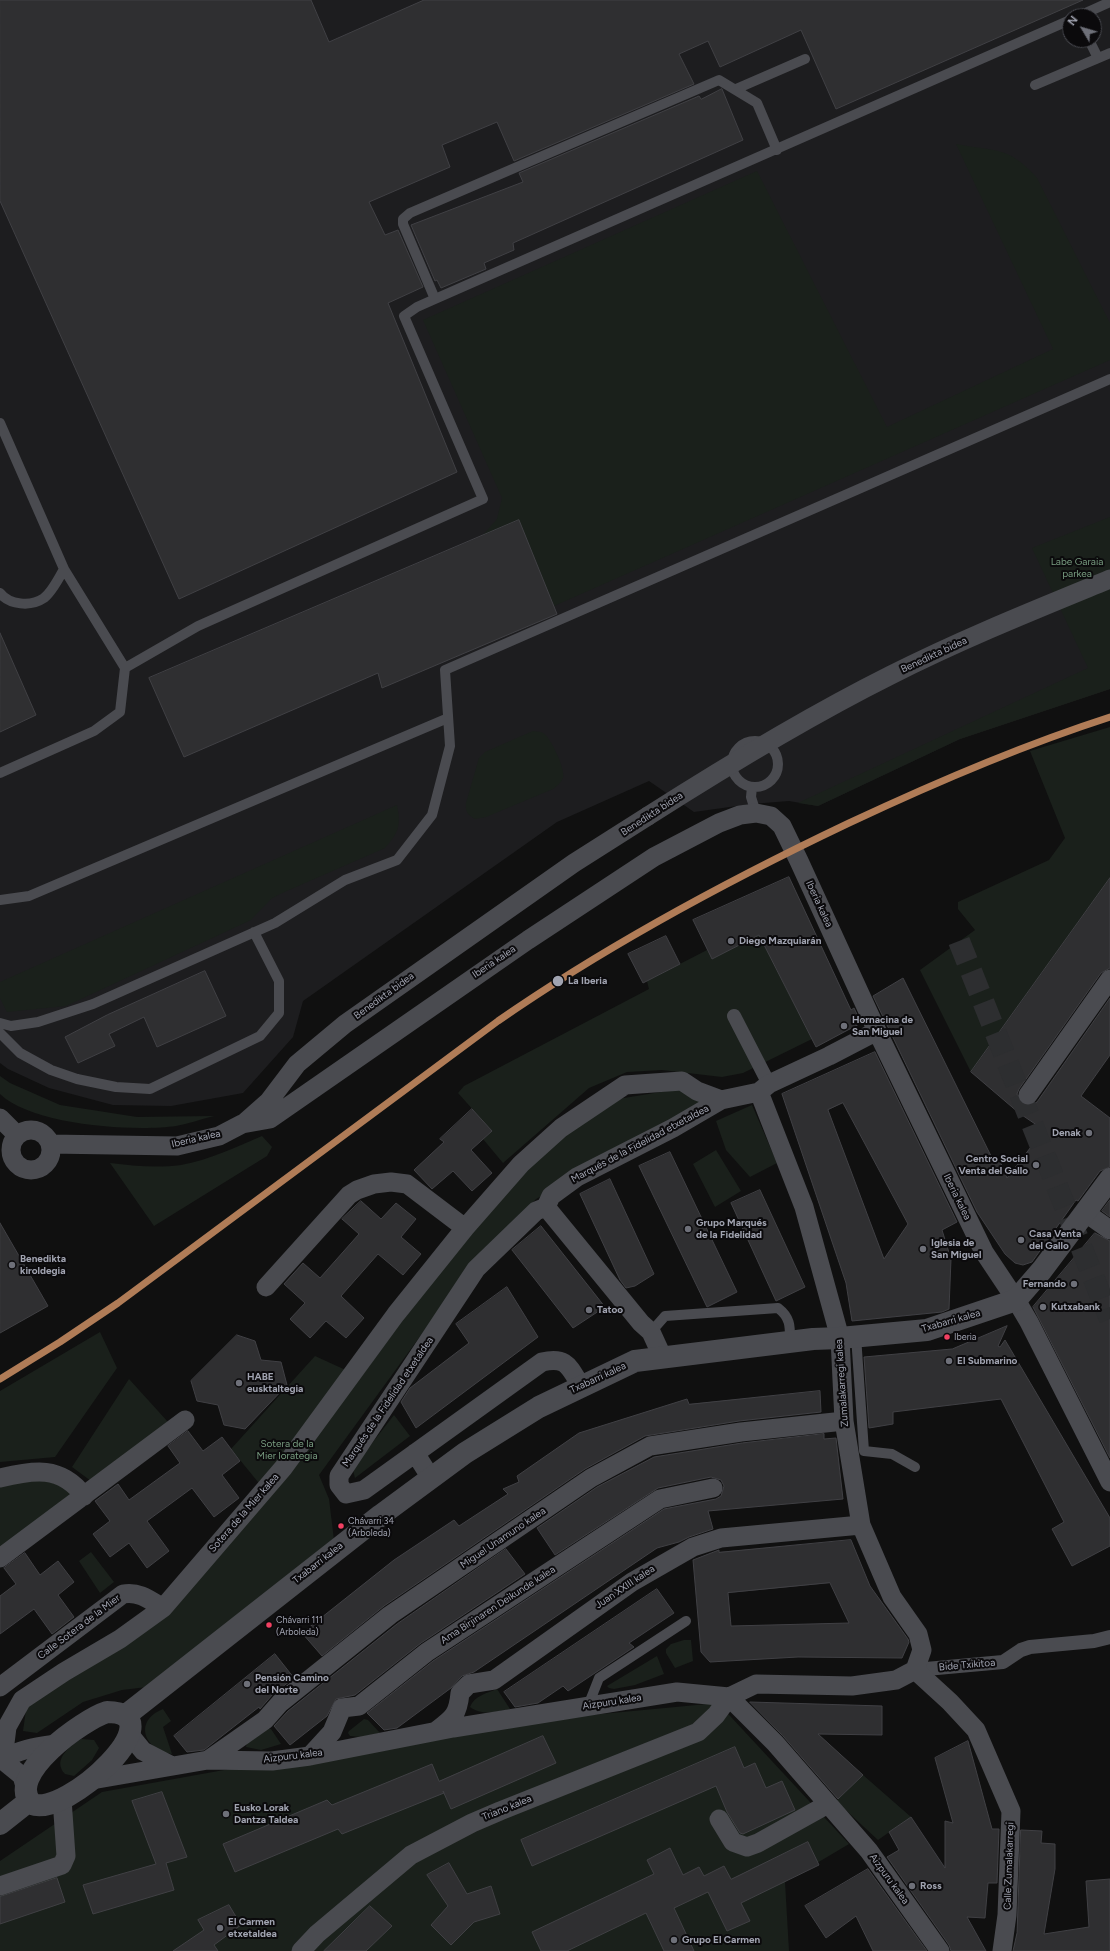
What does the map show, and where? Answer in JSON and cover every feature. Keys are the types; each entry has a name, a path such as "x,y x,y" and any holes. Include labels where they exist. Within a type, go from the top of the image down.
{"street":[{"name":"Benedikta bidea","path":"242,1124 269,1101 297,1064 345,1024 542,885 757,747 854,694 912,665 1016,618 1110,579"},
{"name":"Iberia kalea","path":"50,1144 177,1146 219,1136 242,1124 270,1119 308,1094 447,995 654,857 719,823 740,815 756,813 771,816 782,826 877,1031 984,1252 1016,1300 1110,1482"},
{"path":"1028,1095 1110,979"},
{"path":"734,1016 764,1088"},
{"path":"721,1100 764,1088 877,1031"},
{"name":"Sotera de la Mier kalea","path":"1,1760 7,1727 22,1700 64,1672 120,1639 163,1608 284,1467 396,1314 464,1228 522,1164 561,1128 625,1085 682,1081 697,1091 721,1100"},
{"name":"Iberia kalea","path":"279,1088 283,1096 308,1094"},
{"name":"Zumalakarregi kalea","path":"764,1088 848,1337 844,1421 860,1525 892,1597 918,1634 922,1650 914,1670"},
{"name":"Marqués de la Fidelidad etxetaldea","path":"581,1386 567,1364 555,1359 542,1362 364,1490 346,1494 340,1485 339,1476 476,1269 536,1211 546,1207 551,1196 577,1177 673,1128 721,1100"},
{"path":"0,1118 18,1135"},
{"path":"37,1130 47,1138 50,1144 51,1152 46,1164 40,1168 28,1170 16,1164 10,1152 13,1140 18,1135 23,1131 37,1130"},
{"path":"1016,1300 1086,1213 1110,1179"},
{"path":"266,1287 349,1195 374,1184 391,1182 407,1184 464,1228"},
{"path":"546,1207 641,1322 651,1332 662,1356"},
{"path":"1086,1213 1110,1230"},
{"name":"Txabarri kalea","path":"27,1795 40,1806 62,1799 92,1780 121,1750 128,1726 222,1638 464,1453 521,1417 581,1386 635,1360 790,1342 927,1330 1016,1300"},
{"path":"0,1558 185,1420"},
{"name":"Miguel Unamuno kalea","path":"208,1760 265,1720 280,1703 390,1615 604,1470 650,1446 741,1432 844,1421"},
{"path":"415,1453 431,1478"},
{"path":"0,1478 25,1472 48,1472 65,1477 76,1485 84,1496"},
{"name":"Ama Birjinaren Deikunde kalea","path":"310,1756 332,1732 342,1708 359,1706 426,1652 660,1499 713,1488"},
{"name":"Juan XXIII kalea","path":"435,1732 453,1718 459,1707 460,1693 469,1684 494,1680 632,1582 693,1547 721,1538 860,1525"},
{"name":"Calle Sotera de la Mier","path":"0,1687 123,1594 133,1593 145,1597 163,1608"},
{"name":"Bide Txikitoa","path":"914,1670 1003,1662 1021,1650 1030,1647 1094,1641 1110,1637"},
{"path":"729,1697 756,1684 852,1686 896,1680 914,1670"},
{"name":"Calle Zumalakarregi","path":"914,1670 950,1702 976,1730 1011,1811 1007,1915 1002,1951"},
{"name":"Aizpuru kalea","path":"92,1780 131,1774 170,1765 208,1760 272,1761 310,1756 453,1728 677,1692 729,1697 775,1743 869,1851 940,1951"},
{"name":"Triano kalea","path":"301,1951 317,1934 411,1855 472,1823 500,1811 698,1732 716,1715 729,1697"},
{"path":"0,1824 27,1795 34,1769 56,1744 86,1722 100,1714 113,1712 128,1726 143,1751 170,1765"},
{"path":"27,1795 22,1776 1,1760 13,1753 30,1747 56,1744"},
{"path":"0,1886 62,1865 66,1856 62,1799"},
{"path":"719,1819 733,1842 747,1847 758,1844 828,1804"}],"lane":[{"path":"1097,8 1110,2"},
{"path":"125,668 198,626 483,499 404,316 417,307 1062,24"},
{"path":"1093,48 1098,58"},
{"path":"1035,86 1110,53"},
{"path":"736,89 805,59"},
{"path":"435,299 403,224 403,219 410,213 719,80 757,103 777,150"},
{"path":"0,1023 11,1026 38,1022 93,1004 275,923 345,880 397,860 432,815 450,746 445,670 1110,379"},
{"path":"0,423 64,569 125,668 120,712 94,732 0,773"},
{"path":"0,593 5,600 23,604 44,598 64,569"},
{"path":"0,900 29,896 448,718"},
{"path":"754,740 762,741 774,750 778,765 773,779 767,784 752,787 738,780 732,766 735,752 740,746 754,740"},
{"path":"752,787 751,797 756,813"},
{"path":"0,1033 20,1053 51,1070 77,1079 116,1087 150,1089 260,1036 279,1013 279,981 254,932"},
{"path":"651,1332 665,1316 778,1308 786,1314 790,1326 790,1342"},
{"path":"848,1337 864,1451 892,1454 915,1467"},
{"path":"588,1706 599,1678 686,1621"}],"shaded area":[{"path":"0,0 1110,0 1110,689 960,739 818,806 789,801 751,804 694,812 649,781 557,822 303,1001 293,1037 243,1093 171,1106 113,1105 49,1088 8,1069 0,1063"}],"green space":[{"path":"956,144 991,150 1009,155 1027,167 1037,178 1110,323 1110,360 554,606 519,520 482,536 497,519 502,498 423,320 757,171 887,427 1053,349"},
{"name":"Labe Garaia parkea","path":"1110,517 1110,689 960,739 818,806 798,803 1088,668 1032,548"},
{"path":"1110,727 1110,878 971,1072 920,970 975,930 958,909 958,902 1049,860 1065,838 1030,751"},
{"path":"533,731 543,733 550,740 562,768 563,778 561,781 553,789 486,817 475,819 470,816 467,811 466,803 479,758 485,752"},
{"path":"397,805 399,818 398,828 385,848 280,894 271,899 251,920 66,1006 7,1012 0,998 0,982"},
{"path":"759,935 812,1039 743,1073 722,1077 662,1070 627,1072 589,1088 503,1163 483,1139 492,1131 458,1093 464,1086 649,989 647,981 707,950 712,959"},
{"path":"0,1076 10,1083 60,1105 137,1117 214,1116 181,1125 157,1128 110,1127 84,1124 35,1113 15,1105 0,1094"},
{"name":"Sotera de la Mier lorategia","path":"679,1089 706,1106 536,1199 464,1276 319,1475 329,1499 334,1540 147,1687 122,1690 83,1702 37,1733 23,1731 27,1703 144,1629 267,1493 231,1449 315,1356 361,1377 456,1248 523,1172 582,1121 618,1099"},
{"path":"752,1105 777,1163 750,1177 726,1150 716,1121"},
{"path":"262,1136 272,1147 267,1156 154,1226 110,1163 145,1166 181,1165 212,1157"},
{"path":"716,1150 741,1191 715,1207 693,1164"},
{"path":"100,1332 117,1368 55,1457 0,1462 0,1391"},
{"path":"129,1379 168,1422 91,1481 72,1467"},
{"path":"394,1415 410,1436 355,1478 353,1470 359,1460"},
{"path":"23,1480 49,1481 72,1492 69,1498 0,1550 0,1486"},
{"path":"91,1552 114,1582 100,1593 79,1561"},
{"path":"684,1640 691,1640 693,1661 675,1668 666,1653 666,1649 671,1644"},
{"path":"657,1656 664,1674 635,1685 614,1689 607,1686"},
{"path":"497,1689 510,1709 494,1712 479,1712 470,1707 474,1700"},
{"path":"718,1703 849,1844 785,1882 789,1951 0,1951 0,1861 102,1792 453,1728"},
{"path":"163,1709 171,1721 163,1727 172,1754 155,1747 149,1741 146,1734 145,1727 148,1721 154,1714"},
{"path":"364,1719 368,1720 380,1733 361,1737 350,1736 348,1733 349,1731"},
{"path":"265,1729 271,1729 281,1744 261,1750 246,1747 247,1742"},
{"path":"81,1739 94,1740 99,1748 92,1760 74,1776 65,1774 61,1769 61,1759 67,1750"},
{"path":"863,1775 911,1817 878,1840 836,1801"}],"building":[{"path":"0,0 311,0 329,42 424,0 1083,0 836,109 801,30 720,67 708,41 679,54 694,84 514,161 497,122 442,145 450,167 369,202 385,235 398,230 423,287 388,303 457,472 179,599 0,201"},
{"path":"722,89 743,140 513,243 514,250 484,263 486,269 441,288 437,280 435,281 411,225 523,182 519,173 699,96 701,99"},
{"path":"519,520 557,614 382,688 378,673 184,757 149,678"},
{"path":"0,633 36,715 0,732"},
{"path":"789,877 851,1010 854,1008 861,1023 816,1047 759,935 712,959 693,920"},
{"path":"1110,878 1110,968 1101,973 1019,1089 1017,1094 1021,1104 1027,1106 1037,1102 1110,998 1110,1055 1081,1096 1110,1118 1110,1167 1100,1171 1078,1201 1076,1200 1032,1262 1023,1265 1015,1263 1005,1254 977,1212 873,996 903,978 995,1164 1000,1161 1007,1178 1044,1130 1019,1113 971,1072"},
{"path":"666,936 680,964 643,983 628,954"},
{"path":"205,971 226,1016 157,1047 144,1017 109,1034 115,1046 78,1063 65,1037 107,1015"},
{"path":"875,1052 957,1222 942,1230 951,1259 949,1309 942,1312 852,1321 846,1283 782,1094","holes":["843,1103 908,1224 884,1259 828,1110"]},
{"path":"472,1109 492,1131 471,1150 492,1173 472,1191 453,1171 432,1189 414,1170 444,1142 440,1139"},
{"name":"Grupo Marqués de la Fidelidad","path":"670,1152 737,1292 707,1307 639,1166"},
{"path":"610,1179 654,1274 635,1286 626,1288 620,1280 580,1194"},
{"path":"760,1190 805,1287 776,1301 731,1203"},
{"path":"1110,1200 1110,1217 1102,1211"},
{"path":"361,1201 381,1219 396,1203 416,1219 401,1237 421,1254 403,1275 378,1254 341,1296 364,1318 346,1338 326,1321 310,1338 290,1319 305,1303 284,1284 303,1263 320,1278 359,1234 342,1219"},
{"name":"Benedikta kiroldegia","path":"0,1223 48,1306 0,1333"},
{"path":"541,1226 605,1307 573,1328 512,1250"},
{"path":"1095,1233 1110,1241 1110,1458 1033,1307"},
{"path":"507,1287 538,1337 416,1428 401,1402 410,1388 469,1343 456,1324"},
{"path":"1007,1326 998,1346 1000,1347 1005,1340 1110,1518 1110,1546 1072,1566 1052,1529 1064,1522 1001,1399 893,1412 893,1424 869,1428 864,1357 952,1349"},
{"name":"HABE eusktaltegia","path":"237,1335 255,1341 261,1360 281,1362 287,1385 245,1429 224,1425 218,1405 197,1401 191,1381"},
{"path":"820,1391 821,1412 739,1421 645,1436 585,1469 384,1606 322,1656 302,1633 394,1560 454,1520 459,1526 508,1494 503,1489 519,1482 517,1476 579,1433 687,1399 689,1404"},
{"path":"188,1431 203,1451 222,1437 240,1461 222,1475 239,1498 214,1517 192,1488 147,1521 169,1551 147,1568 129,1543 110,1557 93,1534 110,1521 95,1501 118,1484 129,1500 180,1463 168,1446"},
{"path":"824,1434 824,1439 836,1438 843,1499 708,1511 713,1529 679,1542 657,1548 474,1672 462,1676 451,1688 397,1728 384,1730 367,1713 433,1661 664,1509 716,1499 721,1496 724,1486 721,1480 711,1477 658,1488 555,1555 537,1528 597,1487 654,1457 742,1443"},
{"path":"851,1540 870,1586 908,1639 909,1642 902,1658 798,1657 710,1662 701,1652 693,1560 719,1550 719,1552","holes":["830,1583 849,1623 731,1626 728,1593"]},
{"path":"506,1549 525,1574 421,1643 355,1695 336,1699 327,1716 290,1745 274,1726 288,1711 397,1624"},
{"path":"25,1553 40,1575 58,1561 74,1582 58,1595 74,1617 52,1634 34,1609 0,1634 0,1596 16,1584 4,1568"},
{"path":"657,1589 674,1613 629,1643 634,1647 568,1691 563,1686 538,1703 515,1707 504,1692"},
{"path":"275,1654 294,1678 273,1694 260,1709 259,1707 204,1750 187,1752 174,1736"},
{"path":"750,1702 882,1706 882,1735 818,1734 863,1775 838,1799 783,1736"},
{"path":"543,1736 556,1763 451,1809 444,1793 342,1834 338,1829 235,1872 223,1844 327,1800 332,1805 432,1764 439,1781"},
{"path":"968,1741 992,1829 999,1829 997,1883 988,1883 985,1918 967,1917 986,1951 951,1951 949,1945 887,1857 899,1850 889,1832 911,1817 945,1868 945,1821 953,1823 935,1758"},
{"path":"735,1747 744,1768 755,1763 766,1788 782,1781 795,1810 743,1834 740,1833 727,1812 716,1786 532,1866 521,1840"},
{"path":"162,1792 187,1857 166,1863 174,1890 93,1914 83,1885 156,1864 132,1801"},
{"path":"1021,1830 1042,1831 1041,1843 1055,1844 1055,1869 1044,1934 1089,1927 1086,1881 1110,1879 1110,1951 1013,1951 1017,1933"},
{"path":"808,1842 819,1865 741,1903 750,1921 727,1931 708,1892 674,1908 694,1951 664,1951 646,1913 567,1951 541,1951 532,1932 654,1874 647,1860 670,1848 683,1875 699,1867 704,1876 724,1866 731,1879"},
{"path":"449,1863 467,1894 491,1886 500,1914 474,1922 451,1945 431,1925 448,1906 427,1875"},
{"path":"868,1869 927,1951 873,1951 856,1916 826,1938 805,1906"},
{"path":"57,1878 65,1902 0,1924 0,1897"},
{"name":"El Carmen etxetaldea","path":"229,1905 241,1925 214,1945 218,1951 173,1951 204,1930 198,1920"},
{"path":"370,1906 392,1926 366,1951 324,1951"}],"tunnel":[{"path":"959,941 1110,1319"}],"transit line":[{"path":"0,1379 60,1342 118,1303 498,1021 540,993 626,940 669,915 758,868 881,808 1010,753 1110,717"}],"place":[{"name":"Diego Mazquiarán","path":"731,941"},
{"name":"La Iberia","path":"558,981"},
{"name":"Hornacina de San Miguel","path":"844,1026"},
{"name":"Denak","path":"1089,1133"},
{"name":"Centro Social Venta del Gallo","path":"1036,1165"},
{"name":"Grupo Marqués de la Fidelidad","path":"688,1229"},
{"name":"Casa Venta del Gallo","path":"1021,1240"},
{"name":"Iglesia de San Miguel","path":"923,1249"},
{"name":"Benedikta kiroldegia","path":"12,1265"},
{"name":"Fernando","path":"1074,1284"},
{"name":"Kutxabank","path":"1043,1307"},
{"name":"Tatoo","path":"589,1310"},
{"name":"Iberia","path":"947,1337"},
{"name":"El Submarino","path":"949,1361"},
{"name":"HABE eusktaltegia","path":"239,1383"},
{"name":"Chávarri 34 (Arboleda)","path":"341,1526"},
{"name":"Chávarri 111 (Arboleda)","path":"269,1625"},
{"name":"Pensión Camino del Norte","path":"247,1684"},
{"name":"Eusko Lorak Dantza Taldea","path":"226,1814"},
{"name":"Ross","path":"912,1886"},
{"name":"El Carmen etxetaldea","path":"220,1928"},
{"name":"Grupo El Carmen","path":"674,1940"}]}
